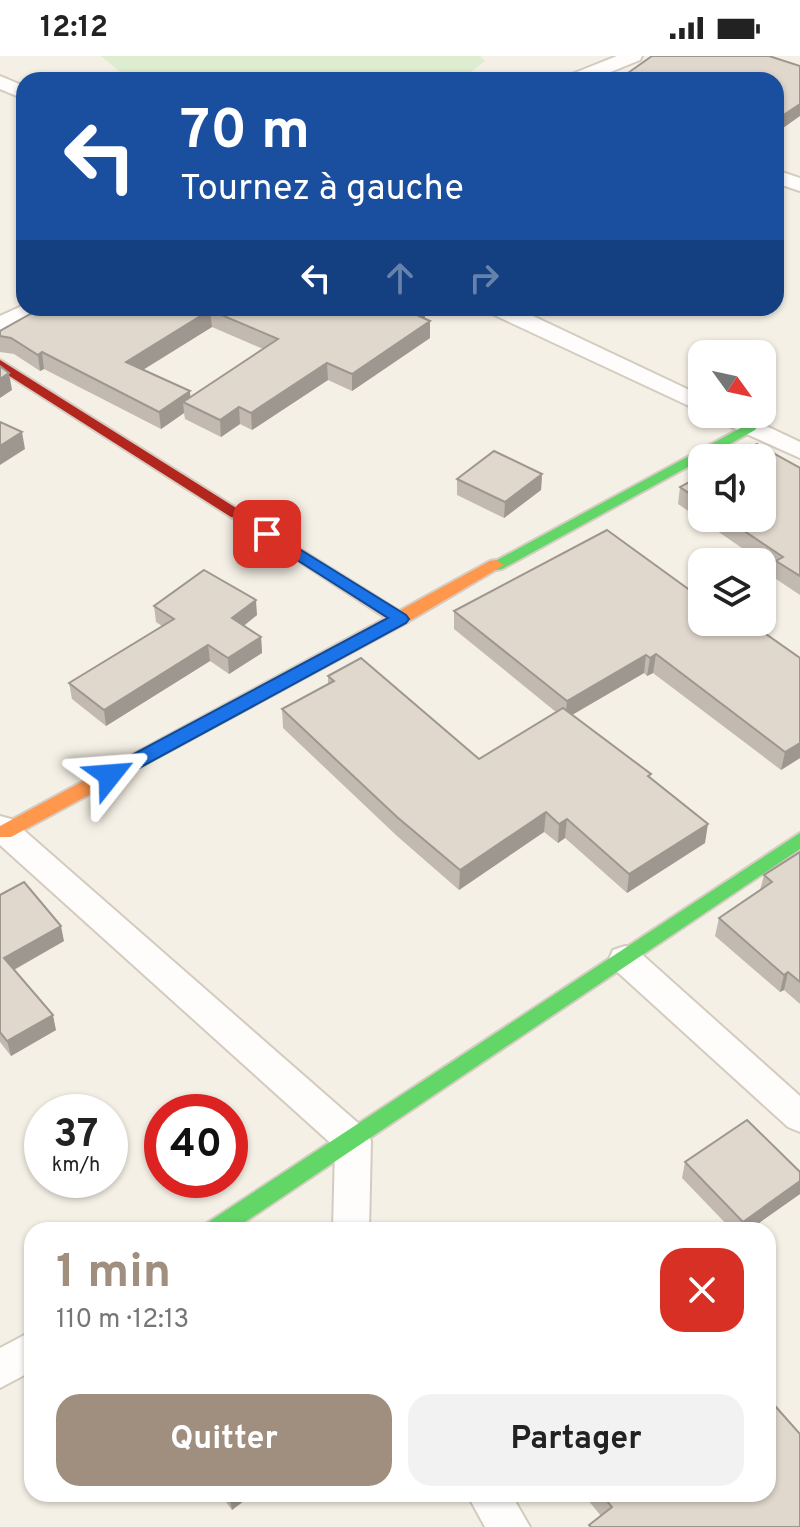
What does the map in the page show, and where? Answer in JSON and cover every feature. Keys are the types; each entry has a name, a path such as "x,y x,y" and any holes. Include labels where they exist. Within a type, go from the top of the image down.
{"street":[{"path":"594,72 633,56"},
{"path":"515,316 688,398"},
{"path":"0,364 400,619"},
{"path":"351,1222 353,1141 2,830 400,619 748,428"},
{"path":"752,428 800,451"},
{"path":"227,1222 800,840"},
{"path":"625,959 800,1117"},
{"path":"0,1370 24,1354"},
{"path":"492,1502 509,1527"}],"green space":[{"path":"101,56 480,56 485,61 471,72 120,72"}],"building":[{"path":"652,56 769,56 800,66 800,104 784,115 784,72 629,72"},
{"path":"27,316 200,316 126,362 190,391 159,412 42,352 38,355 11,338 0,336 0,331"},
{"path":"224,316 419,316 430,321 352,374 327,363 251,413 239,407 220,420 183,402 278,339"},
{"path":"0,366 9,373 0,379"},
{"path":"0,422 22,432 0,446"},
{"path":"494,451 542,474 505,502 457,479"},
{"path":"776,455 800,468 800,576 776,561 783,557 776,552 776,548 770,548 746,532 776,532"},
{"path":"607,530 688,589 688,636 769,636 800,658 800,743 785,752 656,654 650,658 646,655 567,701 454,611"},
{"path":"204,570 256,600 232,618 261,637 228,658 208,645 104,710 69,683 174,619 154,606"},
{"path":"361,658 479,759 563,708 651,774 648,776 708,824 629,874 567,819 559,824 546,812 460,870 397,817 282,709 334,681 328,676"},
{"path":"800,852 800,982 788,972 784,975 719,918 772,882 764,875"},
{"path":"24,882 61,926 4,958 53,1015 7,1041 0,1032 0,895"},
{"path":"747,1120 800,1172 800,1181 743,1222 685,1162"},
{"path":"776,1407 800,1434 800,1527 589,1525 612,1507 608,1502 776,1502"}],"traffic: fast":[{"path":"496,565 748,428"},
{"path":"227,1222 800,840"}],"traffic: slow":[{"path":"236,514 400,619"},
{"path":"5,832 496,565"}],"traffic: jam":[{"path":"0,364 236,514"}],"route":[{"path":"110,775 400,619 267,534"}]}
